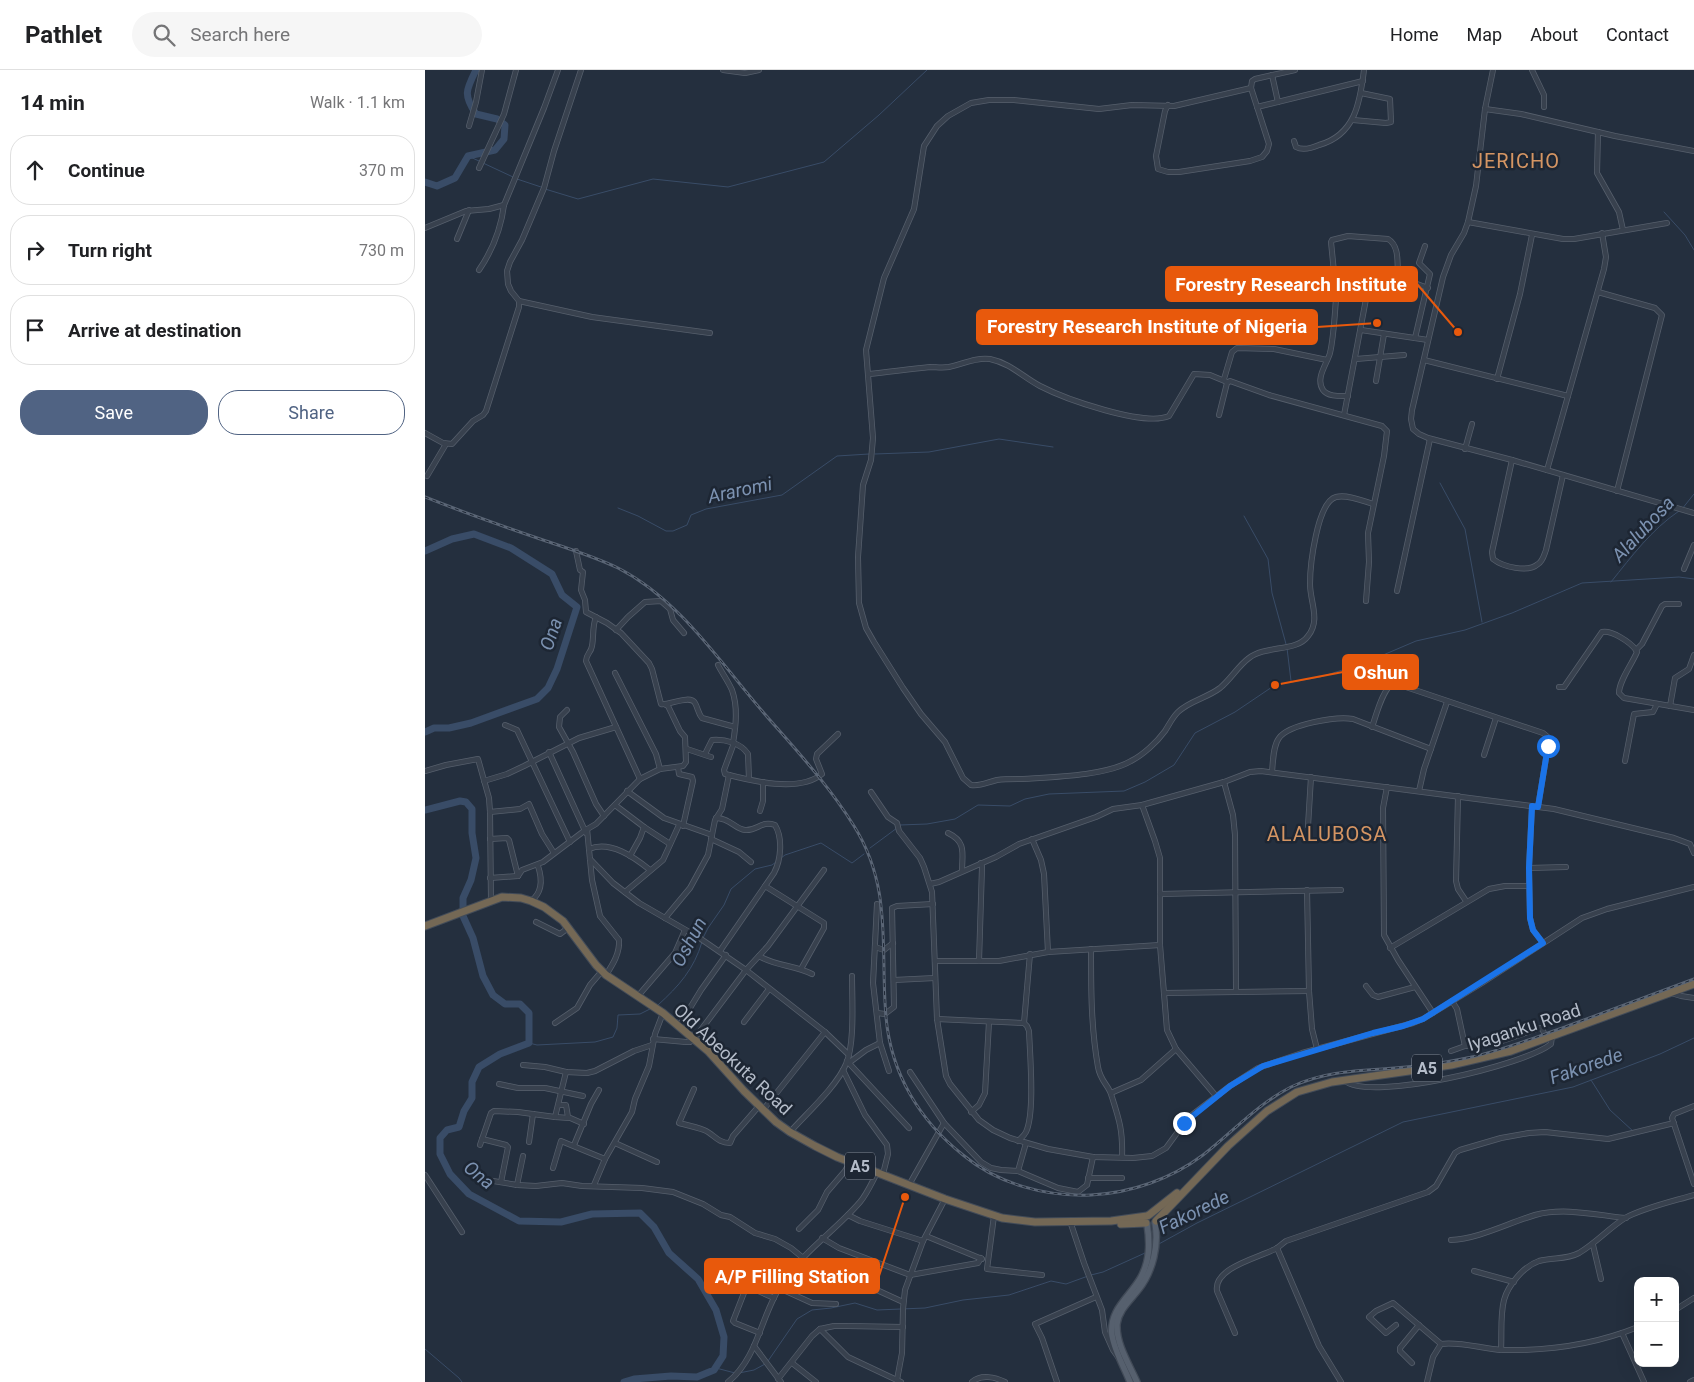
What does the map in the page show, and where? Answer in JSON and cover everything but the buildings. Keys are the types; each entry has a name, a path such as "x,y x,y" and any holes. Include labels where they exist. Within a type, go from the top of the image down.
{"highway":[{"name":"Old Abeokuta Road","path":"426,926 502,897 531,901 554,914 568,928 588,956 604,973 679,1026 708,1051 761,1108 790,1132 802,1137 815,1146 909,1185 995,1216 1016,1220 1070,1222 1150,1220"},
{"name":"Iyaganku Road","path":"1150,1220 1171,1197 1186,1188 1228,1146 1278,1103 1307,1088 1344,1080 1469,1061 1511,1051 1694,984"}],"main road":[{"path":"1130,1382 1112,1334 1113,1321 1121,1302 1141,1277 1148,1260 1150,1220"},
{"path":"1137,1382 1121,1344 1117,1326 1123,1308 1141,1287 1149,1272 1155,1246 1150,1220"}],"street":[{"path":"469,126 482,70"},
{"path":"479,168 504,114 516,70"},
{"path":"479,270 492,250 501,220 503,205 558,70"},
{"path":"581,70 554,150 544,188 522,240 509,262 507,271 508,284 511,291 519,301 592,316 710,333"},
{"path":"723,70 745,73 759,70"},
{"path":"1169,105 1165,112 1156,160 1158,169 1168,172 1179,172 1250,161 1262,157 1267,151 1269,144 1251,88 1252,81 1295,70"},
{"path":"1294,141 1299,149 1323,144 1336,138 1347,129 1353,120 1361,92 1364,70"},
{"path":"1493,70 1485,109 1475,186 1468,222 1465,233 1446,265 1411,419 1415,432 1430,439 1547,470 1694,513"},
{"path":"1532,70 1544,95 1544,107"},
{"path":"1272,75 1278,102"},
{"path":"1257,107 1363,81"},
{"path":"1251,88 1178,105 1132,105 1099,109 1014,100 989,100 971,103 948,116 937,126 921,154 914,210 884,278 867,344 866,355 869,374 873,444 871,460 863,485 858,588 862,617 874,642 903,688 921,714 945,742 963,778 971,785 979,785 997,780 1102,771 1136,758 1164,732 1177,713 1185,706 1220,688 1249,658 1261,651 1293,645 1308,636 1315,615 1310,584 1317,529 1324,507 1330,500 1339,496 1373,504"},
{"path":"1353,120 1386,124 1391,122 1390,99 1361,92"},
{"path":"1485,109 1521,114 1694,151"},
{"path":"1598,132 1597,172 1619,212 1623,230"},
{"path":"425,228 469,210 489,209 503,205"},
{"path":"457,239 469,210"},
{"path":"1468,222 1532,235 1563,239 1574,239 1667,223"},
{"path":"1547,470 1598,292 1606,257 1602,234"},
{"path":"1497,379 1525,272 1532,235"},
{"path":"1348,396 1329,394 1321,388 1320,378 1330,354 1337,278 1334,272 1331,242 1336,238 1348,236 1388,239 1392,241 1396,246 1398,277"},
{"path":"1415,338 1430,274 1419,263 1425,246"},
{"path":"1337,278 1398,277 1428,288"},
{"path":"1344,415 1370,278"},
{"path":"1598,292 1652,307 1662,315 1617,490"},
{"path":"425,433 446,444 454,443 486,411 518,313 519,301"},
{"path":"1361,330 1428,340"},
{"path":"1376,381 1385,334"},
{"path":"1219,415 1231,353 1235,349 1274,349 1327,360"},
{"path":"1356,359 1404,354"},
{"path":"869,374 949,367 976,359 989,359 1013,368 1040,386 1068,398 1122,414 1164,418 1169,416 1193,374 1205,374 1382,426 1387,430 1384,456 1368,533 1367,601"},
{"path":"1424,360 1568,396"},
{"path":"1465,449 1472,424"},
{"path":"1397,591 1430,439"},
{"path":"427,476 446,444"},
{"path":"1511,460 1492,552 1493,559 1506,566 1526,568 1541,562 1563,475"},
{"path":"1684,569 1694,545"},
{"path":"518,876 522,870 538,866 586,832 640,779 660,769 683,766 686,762 687,749 685,737 668,706 661,704 650,666 625,636 586,612 587,608 581,590 583,572 580,570 576,551"},
{"path":"616,630 645,602 661,601 670,608 673,620 684,633"},
{"path":"1636,650 1642,644 1663,604 1679,604"},
{"path":"596,617 592,626 591,648 586,655 586,661 640,779"},
{"path":"1559,687 1564,687 1602,632 1608,631 1633,645 1637,652 1619,687 1619,693 1624,698 1694,710"},
{"path":"1670,706 1675,678 1689,669 1694,655"},
{"path":"718,664 732,690 735,702 733,743 724,770 725,774 763,782 793,783 819,776 823,772 816,759 817,754 838,734"},
{"path":"615,673 654,749 660,769"},
{"path":"1372,726 1382,700 1391,683 1394,683 1543,733 1549,738 1538,807"},
{"path":"666,705 678,700 694,701 702,718 735,727"},
{"path":"1419,791 1424,768 1447,702"},
{"path":"1625,761 1634,714 1653,712 1657,704"},
{"path":"567,710 560,717 558,723 596,804 604,816"},
{"path":"1272,772 1278,739 1291,728 1348,718 1431,749"},
{"path":"1484,754 1496,718"},
{"path":"505,725 517,730 570,842"},
{"path":"484,781 507,774 588,734 616,727"},
{"path":"705,754 712,740 733,743 745,749 748,754 749,779"},
{"path":"687,749 711,757"},
{"path":"549,752 586,832 592,880 600,916 619,940 619,950 614,963 590,985 577,1008 555,1023"},
{"path":"425,771 478,759 489,798 490,812 488,902"},
{"path":"625,892 663,860 681,825 693,781 692,777 679,774 678,767"},
{"path":"930,884 1032,839 1096,817 1113,809 1142,805 1224,782 1250,772 1272,772 1567,811 1675,838 1690,844 1694,853"},
{"path":"665,918 690,888 708,855 711,837 716,818 721,809 729,775"},
{"path":"1308,826 1311,777"},
{"path":"760,811 763,801 763,782"},
{"path":"1224,782 1232,809 1234,827 1236,992"},
{"path":"1387,787 1383,808 1383,926 1385,940 1433,1013"},
{"path":"627,791 663,818 711,837 739,852 751,862"},
{"path":"871,792 888,817 898,825 899,831 920,858 930,884 933,904 937,1019 946,1076 950,1084 971,1112 993,1130 1018,1141 1048,1149 1093,1157 1145,1157 1158,1154 1166,1148 1188,1118 1258,1068 1317,1049 1413,1023 1433,1013 1588,915 1694,887"},
{"path":"1457,796 1456,881 1458,889 1466,901"},
{"path":"490,812 520,809 529,804 542,834 554,853"},
{"path":"615,805 643,827 670,844"},
{"path":"1142,805 1158,851 1160,945 1167,1030 1176,1049 1217,1096"},
{"path":"1532,806 1529,868 1531,924 1536,935 1543,943"},
{"path":"716,818 733,822 738,828 744,830 753,830 765,823 775,825 779,834 778,864 720,951"},
{"path":"630,856 640,838 643,827"},
{"path":"948,833 958,839 963,851 962,871"},
{"path":"490,838 507,838 509,840 518,876"},
{"path":"1032,839 1041,860 1044,874 1048,952"},
{"path":"589,849 600,845 606,846 630,856 650,870"},
{"path":"590,859 613,883 639,903 698,937 746,970 769,990 825,1032 849,1055"},
{"path":"979,961 981,863"},
{"path":"531,901 536,898 541,882 538,866"},
{"path":"1529,868 1566,867"},
{"path":"653,1039 686,1042 694,1039 823,870"},
{"path":"490,878 518,876"},
{"path":"765,886 797,905 825,925 801,969"},
{"path":"1390,948 1466,901 1495,887 1529,886"},
{"path":"1307,890 1309,991 1312,1030 1317,1049"},
{"path":"1160,894 1341,890"},
{"path":"877,904 873,983 880,1043 889,1071"},
{"path":"877,1013 885,1014 893,1007 893,907 933,904"},
{"path":"537,922 560,934 568,928"},
{"path":"638,996 675,953 685,930"},
{"path":"875,947 884,950 894,942"},
{"path":"935,960 999,961 1048,952 1160,945"},
{"path":"1091,949 1093,1026 1096,1056 1100,1076 1111,1093 1121,1124 1122,1158"},
{"path":"1018,1141 1026,1132 1030,1112 1029,1031 1024,1023 1030,954"},
{"path":"679,1026 701,990 726,955"},
{"path":"759,956 811,974"},
{"path":"852,976 852,1021 849,1062 909,1128"},
{"path":"894,980 935,978"},
{"path":"1366,986 1373,995 1378,997 1415,987"},
{"path":"744,1022 769,990"},
{"path":"1164,993 1309,991"},
{"path":"1671,993 1694,998"},
{"path":"1452,1001 1457,1009 1465,1046"},
{"path":"594,1185 605,1159 632,1112 635,1099 649,1066 653,1039 663,1014"},
{"path":"937,1019 1024,1023"},
{"path":"971,1112 979,1106 985,1093 989,1022"},
{"path":"1344,1080 1350,1084 1385,1088 1474,1072 1519,1059 1551,1044 1549,1037 1543,1035 1542,1028 1540,1028 1496,1043 1465,1046 1451,1051"},
{"path":"694,1089 679,1123 706,1131 719,1142 729,1143 733,1136 761,1108 825,1032"},
{"path":"790,1132 825,1094 849,1062 880,1043"},
{"path":"523,1064 566,1072 587,1073 595,1071 634,1050 652,1045"},
{"path":"1111,1093 1141,1080 1176,1049"},
{"path":"728,1382 738,1373 754,1346 773,1298 779,1288 802,1257 849,1215 863,1198 880,1173 889,1154 887,1145 865,1115 843,1070"},
{"path":"555,1118 566,1072"},
{"path":"910,1072 944,1123 981,1162 991,1168 1018,1170 1058,1188 1078,1192 1087,1185 1093,1157"},
{"path":"499,1084 518,1088 545,1088 583,1096"},
{"path":"574,1145 599,1090"},
{"path":"559,1105 567,1106 569,1118"},
{"path":"1694,1106 1674,1114 1672,1118 1694,1184"},
{"path":"480,1145 491,1113 494,1111 569,1118 584,1124"},
{"path":"529,1142 533,1114"},
{"path":"909,1185 944,1123"},
{"path":"1235,1333 1217,1291 1218,1280 1238,1265 1277,1248 1286,1241 1428,1192 1436,1186 1455,1153 1467,1147 1529,1133 1545,1132 1608,1139 1674,1124"},
{"path":"482,1139 508,1147 501,1182"},
{"path":"553,1168 561,1141 605,1159"},
{"path":"615,1143 657,1162"},
{"path":"1018,1170 1026,1143"},
{"path":"517,1186 523,1156"},
{"path":"799,1230 818,1210 827,1192 845,1172 850,1162"},
{"path":"425,1175 462,1232"},
{"path":"1088,1178 1122,1178"},
{"path":"481,1179 517,1186 562,1183 673,1192 694,1200 721,1215 730,1217 755,1233 775,1239 802,1257"},
{"path":"1501,1350 1504,1302 1514,1282 1525,1269 1536,1262 1568,1258 1593,1245 1626,1218 1694,1195"},
{"path":"819,1329 848,1357 899,1381 902,1353 903,1302 910,1275 924,1238 945,1199"},
{"path":"1451,1240 1467,1238 1534,1215 1557,1211 1626,1218"},
{"path":"849,1215 859,1221 924,1238 987,1261"},
{"path":"995,1216 987,1261 989,1270 1042,1275"},
{"path":"1070,1222 1102,1310 1105,1332 1113,1350 1121,1359"},
{"path":"822,1238 839,1248 910,1275 978,1263 981,1258"},
{"path":"1593,1245 1601,1279"},
{"path":"1277,1248 1319,1346 1341,1382"},
{"path":"816,1265 842,1274 903,1302"},
{"path":"1474,1271 1514,1282"},
{"path":"751,1274 734,1322 760,1333"},
{"path":"747,1286 773,1298"},
{"path":"779,1288 812,1303 836,1304"},
{"path":"1057,1382 1042,1338 1035,1324 1096,1297"},
{"path":"1679,1307 1694,1298"},
{"path":"1396,1326 1386,1333 1369,1316 1393,1303 1441,1344 1451,1343 1501,1350 1567,1345 1609,1337 1634,1328"},
{"path":"1412,1363 1400,1351 1400,1348 1419,1325"},
{"path":"754,1346 780,1380 819,1329 847,1326 903,1327"},
{"path":"1622,1333 1644,1382"},
{"path":"1427,1382 1433,1357 1441,1344"},
{"path":"792,1363 817,1382"},
{"path":"972,1382 977,1378 983,1377 999,1379 1005,1382"},
{"path":"1690,1382 1694,1380"}],"waterway":[{"name":"Ona","path":"425,182 437,186 455,178 468,156 495,150 504,139 505,125 497,119 476,114 469,102 467,92 476,70"},
{"path":"545,189 578,199 653,179 728,187 824,162 879,115 927,70"},
{"name":"Ona","path":"468,156 479,161"},
{"path":"483,163 513,177"},
{"path":"517,179 541,187"},
{"name":"Alalubosa","path":"1664,212 1685,235 1694,250"},
{"name":"Araromi","path":"875,454 929,452 999,439 1053,447"},
{"name":"Araromi","path":"618,508 666,531 673,531 687,525 691,515 706,509 782,495 837,456 869,454"},
{"path":"1440,483 1465,529 1482,622"},
{"name":"Alalubosa","path":"1682,509 1694,494"},
{"name":"Alalubosa","path":"1611,582 1651,535 1679,511"},
{"path":"1244,516 1268,559 1272,593 1286,644"},
{"name":"Ona","path":"425,551 452,539 474,534 511,548 552,574 562,595 577,607 557,669 548,688 537,699 471,723 449,728 434,728 425,732"},
{"name":"Oshun","path":"900,825 927,824 955,819 978,805 1010,806 1025,799 1049,794 1124,791 1145,782 1174,765 1195,733 1235,712 1275,685 1320,677 1362,664 1416,641 1465,630 1512,613 1582,583 1679,577 1694,579"},
{"path":"1287,648 1291,681"},
{"name":"Ona","path":"425,810 460,801 466,802 472,809 472,833 476,858 471,880 463,898 463,916 473,938 483,976 493,995 505,1004 520,1004 529,1013 529,1043 500,1054 479,1067 472,1082 472,1098 464,1111 459,1127 447,1130 440,1138 440,1154 450,1174 469,1194 519,1221 561,1222 592,1214 640,1213 654,1227 669,1253 698,1279 716,1310 724,1337 723,1356 714,1370 697,1377 671,1376 634,1379 624,1382"},
{"name":"Oshun","path":"870,848 897,828"},
{"name":"Oshun","path":"781,858 821,843 852,863 864,854"},
{"name":"Oshun","path":"703,938 724,905 731,889 755,869 772,865 776,862"},
{"name":"Oshun","path":"658,1005 673,991 690,969 702,942"},
{"name":"Oshun","path":"529,1043 537,1045 595,1042 613,1037 617,1028 618,1015 640,1014 650,1009"},
{"name":"Fakorede","path":"1157,1245 1197,1223 1403,1122 1573,1087 1660,1054 1694,1038"},
{"path":"1591,1080 1610,1110 1634,1132"},
{"name":"Fakorede","path":"1091,1275 1103,1272 1145,1253"},
{"name":"Fakorede","path":"768,1361 797,1319 812,1310 855,1303 877,1310 925,1308 963,1300 1009,1295 1051,1281 1066,1284 1088,1276"},
{"path":"425,1349 462,1382"},
{"name":"Fakorede","path":"739,1373 754,1370 765,1364"},
{"name":"Fakorede","path":"716,1368 735,1373"}],"railway":[{"path":"425,497 485,520 582,553 618,568 660,596 697,632 822,781 854,826 866,849 875,872 880,896 884,943 886,1017 889,1038 894,1058 910,1095 921,1111 948,1142 977,1165 1007,1181 1040,1191 1074,1195 1106,1194 1136,1188 1164,1178 1191,1164 1267,1102 1302,1082 1335,1073 1425,1065 1480,1055 1565,1027 1694,979"}],"place":[{"name":"Forestry Research Institute of Nigeria","path":"1377,323"},
{"name":"Forestry Research Institute","path":"1458,332"},
{"name":"Oshun","path":"1275,685"},
{"name":"A/P Filling Station","path":"905,1197"}],"district":[{"name":"JERICHO","path":"1516,161"},
{"name":"ALALUBOSA","path":"1327,834"}],"route":[{"path":"1184,1123 1246,1074 1263,1066 1302,1053 1423,1019 1543,943 1536,935 1531,924 1529,868 1532,806 1538,807 1548,746"}]}
